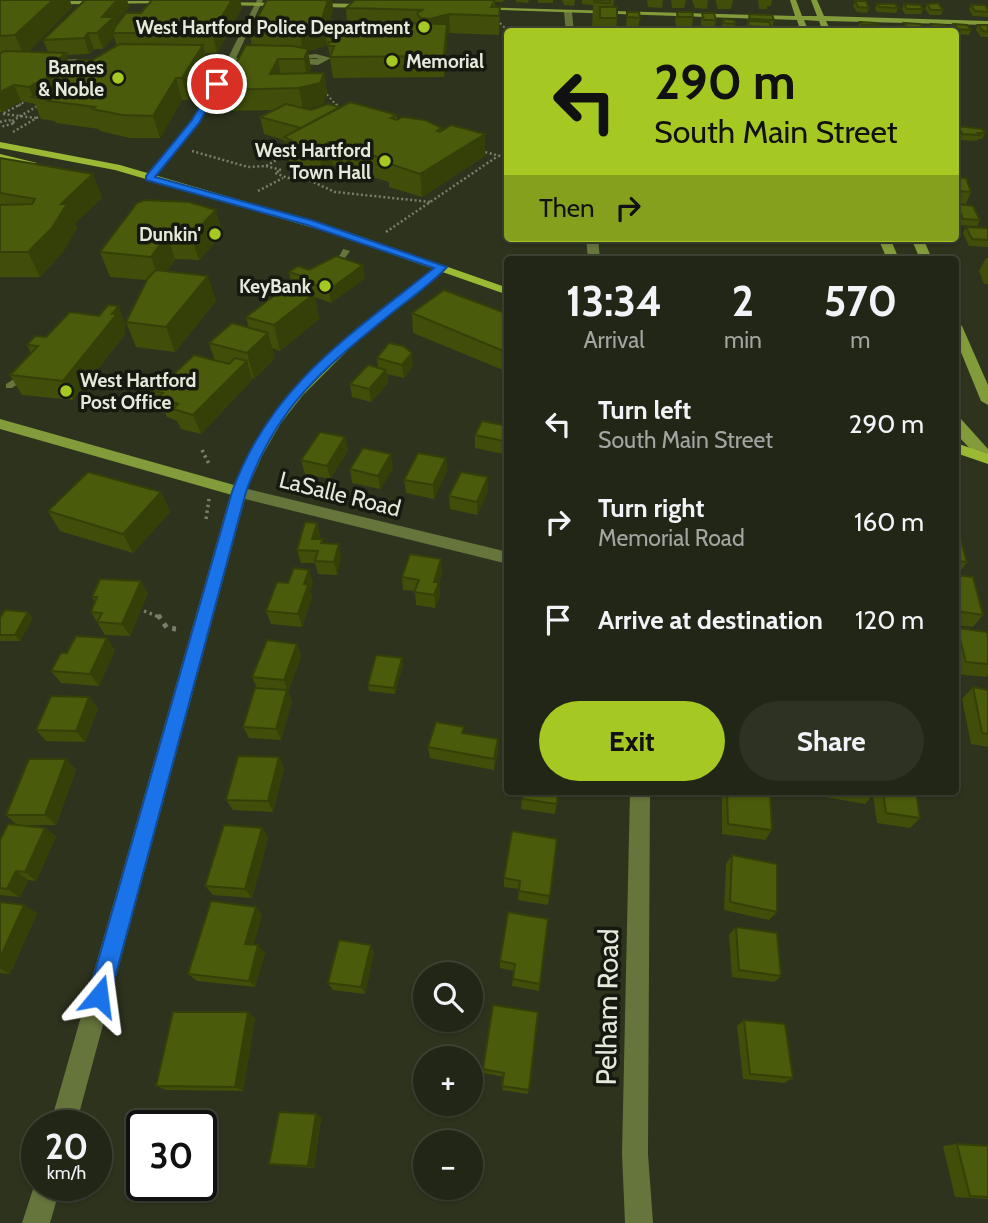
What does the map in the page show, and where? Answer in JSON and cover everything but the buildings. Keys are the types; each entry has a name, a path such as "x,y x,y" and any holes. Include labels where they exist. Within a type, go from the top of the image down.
{"main road":[{"path":"0,145 117,167 310,223 504,290"},
{"path":"0,157 107,176 149,178"},
{"path":"959,449 988,459"}],"street":[{"path":"793,0 804,28"},
{"path":"814,0 825,28"},
{"path":"149,178 196,121 260,2"},
{"path":"0,10 4,3 184,3"},
{"path":"206,3 374,6"},
{"path":"75,15 86,4"},
{"path":"465,9 988,23"},
{"path":"568,12 570,28"},
{"path":"30,61 43,48"},
{"path":"316,55 327,58 315,63 276,60 316,55"},
{"path":"180,60 266,60"},
{"path":"0,62 108,61"},
{"path":"67,1110 239,492 259,442 297,389 343,345 442,267"},
{"path":"959,333 988,401"},
{"name":"LaSalle Road","path":"0,424 239,492 504,557"},
{"path":"959,427 988,459"},
{"name":"Pelham Road","path":"639,1223 635,1154 640,795"},
{"path":"36,1223 42,1201"}],"lane":[{"path":"322,271 346,251"},
{"path":"9,386 42,365"}],"path":[{"path":"321,90 329,93 345,113"},
{"path":"1,114 24,102"},
{"path":"0,125 12,123 42,104"},
{"path":"34,108 47,108"},
{"path":"9,134 52,109"},
{"path":"1,114 36,118"},
{"path":"0,125 12,123 22,126"},
{"path":"266,166 299,147"},
{"path":"476,150 504,157"},
{"path":"192,151 239,166 266,166 281,170 275,173 283,178 293,180 302,177 312,184 342,193 394,197 409,202 430,202"},
{"path":"386,232 498,156"},
{"path":"258,191 283,178"},
{"path":"409,202 415,212"},
{"path":"399,229 404,220"},
{"path":"144,611 158,615 167,628 176,629"}],"place":[{"name":"West Hartford Police Department","path":"424,27"},
{"name":"Memorial","path":"392,61"},
{"name":"Barnes & Noble","path":"118,78"},
{"name":"West Hartford Town Hall","path":"385,161"},
{"name":"Dunkin'","path":"215,234"},
{"name":"KeyBank","path":"325,286"},
{"name":"West Hartford Post Office","path":"66,391"}],"route":[{"path":"99,996 239,492 251,459 259,442 287,402 319,366 442,267 310,223 149,178 196,121 217,84"}]}
